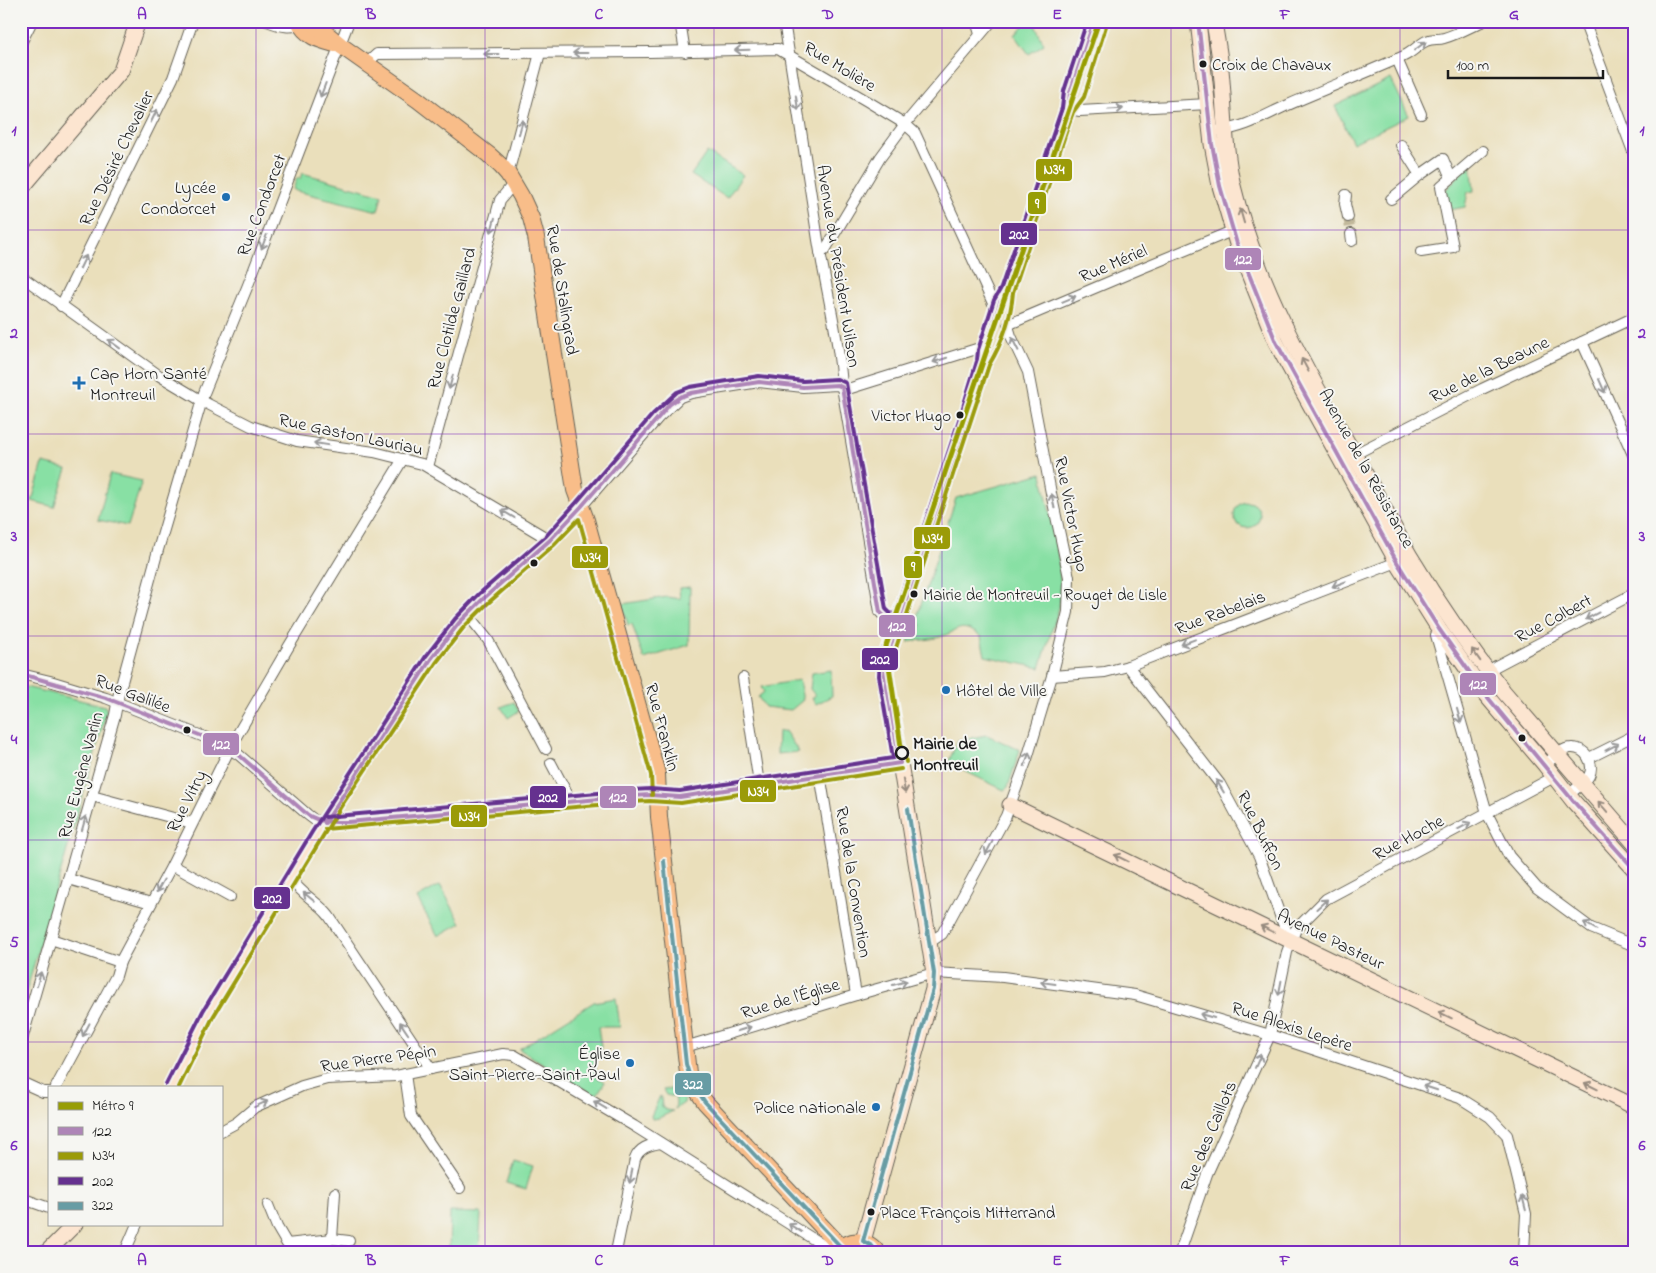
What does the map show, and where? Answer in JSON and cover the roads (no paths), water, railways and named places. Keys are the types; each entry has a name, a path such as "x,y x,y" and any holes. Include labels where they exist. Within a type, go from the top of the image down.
{"main road":[{"path":"21,189 121,72 138,21"},
{"name":"Avenue de la Résistance","path":"1198,21 1208,104 1230,168 1246,227 1274,306 1329,412 1408,553 1488,672 1635,844"},
{"name":"Avenue de la Résistance","path":"1214,21 1221,69 1218,130 1220,186 1232,231 1276,342 1336,461 1395,563 1438,632 1485,694 1568,795 1635,870"},
{"name":"Rue de Stalingrad","path":"304,22 304,31 312,37 340,45 367,63 489,155 511,178 531,218 536,237 575,490 581,507"},
{"path":"172,1086 208,1014 325,823 431,659 459,623 550,540 581,507"},
{"name":"Rue Franklin","path":"581,507 657,774 659,817 686,1064 691,1081 705,1102 839,1250"},
{"path":"863,1241 933,989 934,973 930,942 900,763"},
{"path":"325,823 572,801 658,796"},
{"name":"Avenue Pasteur","path":"1010,805 1635,1107"},
{"path":"47,1252 73,1226"},
{"path":"839,1250 853,1242 863,1241 872,1246 877,1252"}],"street":[{"path":"21,43 32,21"},
{"name":"Rue Désiré Chevalier","path":"61,306 173,78 193,21"},
{"path":"268,21 285,27 304,22"},
{"name":"Rue Condorcet","path":"202,401 349,21"},
{"path":"680,21 685,52"},
{"name":"Avenue du Président Wilson","path":"784,21 820,252 840,362 842,387 880,612 887,620 899,622 983,362"},
{"path":"976,21 980,34"},
{"path":"820,252 824,250 880,158 905,124 992,21"},
{"path":"983,362 1004,325 1007,291 1068,109 1070,93 1094,21"},
{"path":"1218,130 1247,123 1397,59 1412,52 1417,46 1433,38 1446,38 1483,21"},
{"path":"1584,21 1635,157"},
{"name":"Rue Molière","path":"367,63 377,54 685,52 778,49 905,124"},
{"name":"Rue Clotilde Gaillard","path":"428,467 500,200 511,178 540,53"},
{"path":"1397,59 1421,114"},
{"path":"1068,109 1080,111 1208,104"},
{"path":"905,124 914,132 920,142 997,312"},
{"path":"1401,145 1420,175"},
{"path":"1421,252 1453,247 1441,187 1483,150"},
{"path":"1391,199 1420,175 1443,160 1451,178"},
{"path":"1346,195 1345,204 1348,216"},
{"name":"Rue Mériel","path":"1004,325 1232,231"},
{"name":"Rue Gaston Lauriau","path":"21,276 160,376 202,401 251,426 298,441 374,452 428,467 550,540"},
{"path":"983,362 1000,302 1007,291"},
{"name":"Rue de la Beaune","path":"1359,452 1482,389 1635,317"},
{"name":"Rue Victor Hugo","path":"930,942 942,934 1006,816 1027,759 1052,676 1068,612 1069,577 1028,372 1004,325"},
{"path":"1582,342 1635,459"},
{"path":"581,507 658,418 680,397 690,393 759,382 803,387 837,385 851,388 986,346"},
{"name":"Rue Eugène Varlin","path":"21,1043 115,715 160,541 202,401"},
{"name":"Rue Vitry","path":"57,1086 116,976 120,962 172,865 230,749 289,646 403,459"},
{"name":"Rue Rabelais","path":"1052,676 1105,672 1128,666 1395,563"},
{"name":"Rue Colbert","path":"1488,672 1635,593"},
{"path":"468,615 488,640 546,749"},
{"path":"1438,632 1487,813 1509,856 1537,888 1590,928 1635,946"},
{"name":"Rue Buffon","path":"1128,666 1220,784 1259,856 1291,941"},
{"name":"Rue Galilée","path":"21,674 117,702 230,749 308,815 316,821 325,823"},
{"path":"743,678 759,784"},
{"path":"1568,795 1588,778 1591,767 1589,758 1635,735"},
{"name":"Rue Hoche","path":"1291,941 1296,930 1326,899 1487,813 1550,771 1558,755 1564,750 1571,748 1579,749 1589,758"},
{"path":"551,763 572,801"},
{"path":"658,796 680,797 900,763"},
{"name":"Rue de la Convention","path":"820,774 856,995"},
{"path":"92,796 192,823"},
{"path":"172,865 230,897"},
{"path":"68,879 151,903"},
{"path":"291,879 296,886 329,916 432,1069"},
{"path":"51,939 120,962"},
{"path":"1270,1035 1287,952 1291,941"},
{"name":"Rue de l'Église","path":"685,1047 934,973"},
{"name":"Rue Alexis Lepère","path":"934,973 1003,977 1135,995 1270,1035 1460,1098 1490,1117 1506,1135 1526,1214 1524,1252"},
{"name":"Rue des Caillots","path":"1180,1252 1207,1174 1270,1035"},
{"name":"Rue Pierre Pépin","path":"222,1130 236,1123 255,1107 302,1086 327,1079 405,1074 503,1054 516,1055 821,1244 839,1250"},
{"path":"405,1074 411,1116 460,1188"},
{"path":"21,1082 43,1092 48,1092"},
{"path":"616,1252 637,1154 646,1147 660,1143"},
{"path":"332,1239 335,1193"},
{"path":"21,1198 48,1208"},
{"path":"268,1205 277,1227 287,1244 332,1239 348,1241"},
{"path":"124,1252 136,1226"}],"tunnel":[{"path":"1348,217 1351,234"}],"metro line":[{"name":"9","path":"902,753 886,646 1099,21"}],"place":[{"name":"Croix de Chavaux","path":"1203,64"},
{"name":"Lycée Condorcet","path":"226,197"},
{"name":"Cap Horn Santé Montreuil","path":"79,383"},
{"name":"Victor Hugo","path":"960,415"},
{"name":"Mairie de Montreuil - Rouget de Lisle","path":"914,594"},
{"name":"Hôtel de Ville","path":"946,690"},
{"name":"Mairie de Montreuil","path":"902,753"},
{"name":"Église Saint-Pierre-Saint-Paul","path":"630,1063"},
{"name":"Police nationale","path":"876,1107"},
{"name":"Place François Mitterrand","path":"871,1212"}]}
